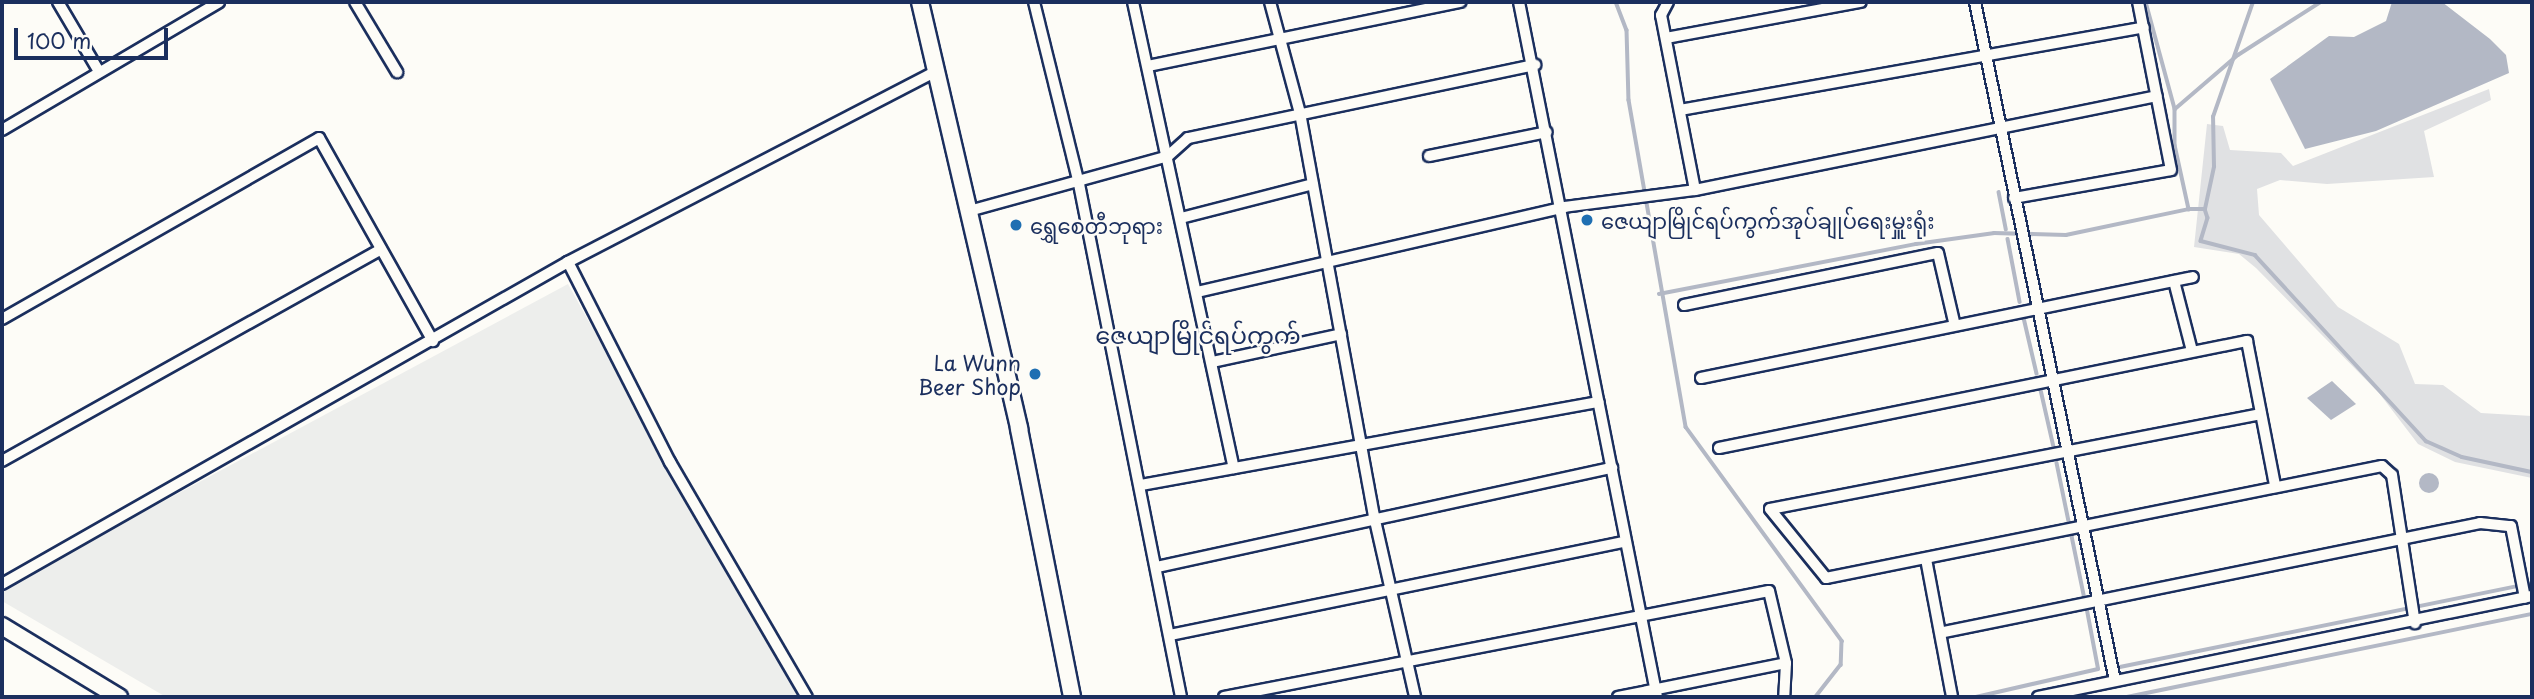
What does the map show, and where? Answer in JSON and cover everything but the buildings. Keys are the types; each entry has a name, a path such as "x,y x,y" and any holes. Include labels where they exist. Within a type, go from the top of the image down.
{"main road":[{"path":"920,2 934,72 970,211 1072,697"},
{"path":"2,626 119,697"}],"street":[{"path":"58,2 98,70"},
{"path":"2,130 200,6 219,2"},
{"path":"355,2 397,72"},
{"path":"1034,2 1079,184 1141,485 1181,697"},
{"path":"1133,2 1234,468"},
{"path":"1270,2 1300,113 1374,516 1415,697"},
{"path":"1148,66 1461,2"},
{"path":"1519,2 1535,65 1564,207 1624,542 1657,693"},
{"path":"1668,2 1661,15 1695,190"},
{"path":"1666,38 1861,2"},
{"path":"1975,2 2080,527 2115,681"},
{"path":"2014,198 2171,170 2138,2"},
{"path":"1679,110 2144,27"},
{"path":"970,211 1079,184 1168,156 1188,138 1535,65"},
{"path":"2,583 433,341 568,262 934,72"},
{"path":"1197,292 1564,207 1695,190 2157,96"},
{"path":"1429,156 1548,132"},
{"path":"2,319 318,138 433,341"},
{"path":"1181,218 1313,184"},
{"path":"2,461 381,249"},
{"path":"1684,305 1938,253 1954,322"},
{"path":"568,262 670,462 807,697"},
{"path":"1701,378 1954,322 2193,277"},
{"path":"2174,281 2192,351"},
{"path":"1212,362 1341,334"},
{"path":"1719,448 2247,341 2276,485"},
{"path":"1141,485 1599,402"},
{"path":"2262,414 1770,509 1826,578 2276,485 2382,466 2392,475 2415,623"},
{"path":"1157,567 1374,516 1612,468"},
{"path":"1944,632 2401,536 2505,522 2517,540 2529,597 2415,623 2038,697"},
{"path":"1170,635 1624,542"},
{"path":"1926,559 1944,632 1952,697"},
{"path":"1224,697 1769,591 1786,663 1784,697"},
{"path":"1618,697 1657,693 1786,663"}],"shaded area":[{"path":"2392,2 2442,2 2490,39 2506,55 2509,73 2376,131 2305,149 2270,79 2329,36 2354,37 2386,21"},
{"path":"2489,89 2491,100 2424,131 2434,177 2327,184 2280,180 2257,189 2259,215 2338,307 2399,344 2415,384 2443,385 2481,413 2532,416 2532,478 2455,462 2418,444 2379,393 2256,268 2239,254 2194,247 2207,124 2223,126 2230,150 2281,153 2293,166"},
{"path":"568,284 798,697 166,697 2,601 2,588"},
{"path":"2332,381 2356,404 2331,420 2307,398"},
{"path":"2429,473 2436,476 2439,483 2436,490 2429,493 2422,490 2419,483 2422,476"}],"waterway":[{"path":"1616,2 1627,30 1629,100 1686,427 1842,641 1841,665 1816,697"},
{"path":"2146,2 2175,109 2175,145 2189,209 2205,209 2208,218 2201,241 2255,255 2426,441 2462,457 2532,472"},
{"path":"2205,209 2214,167 2213,117 2253,2"},
{"path":"2175,109 2238,55 2321,2"},
{"path":"1999,192 2006,229"},
{"path":"1659,294 1916,244 1994,233 2066,235 2189,209"},
{"path":"2008,239 2020,302"},
{"path":"2024,318 2037,374"},
{"path":"2041,390 2054,447"},
{"path":"2057,463 2084,595"},
{"path":"2120,667 2532,583"},
{"path":"1976,697 2098,669 2087,611"},
{"path":"2127,697 2532,614"}],"place":[{"name":"ဇေယျာမြိုင်ရပ်ကွက်အုပ်ချုပ်ရေးမှူးရုံး","path":"1587,220"},
{"name":"ရွှေစေတီဘုရား","path":"1016,225"},
{"name":"La Wunn Beer Shop","path":"1035,374"}],"district":[{"name":"ဇေယျာမြိုင်ရပ်ကွက်","path":"1198,335"}]}
